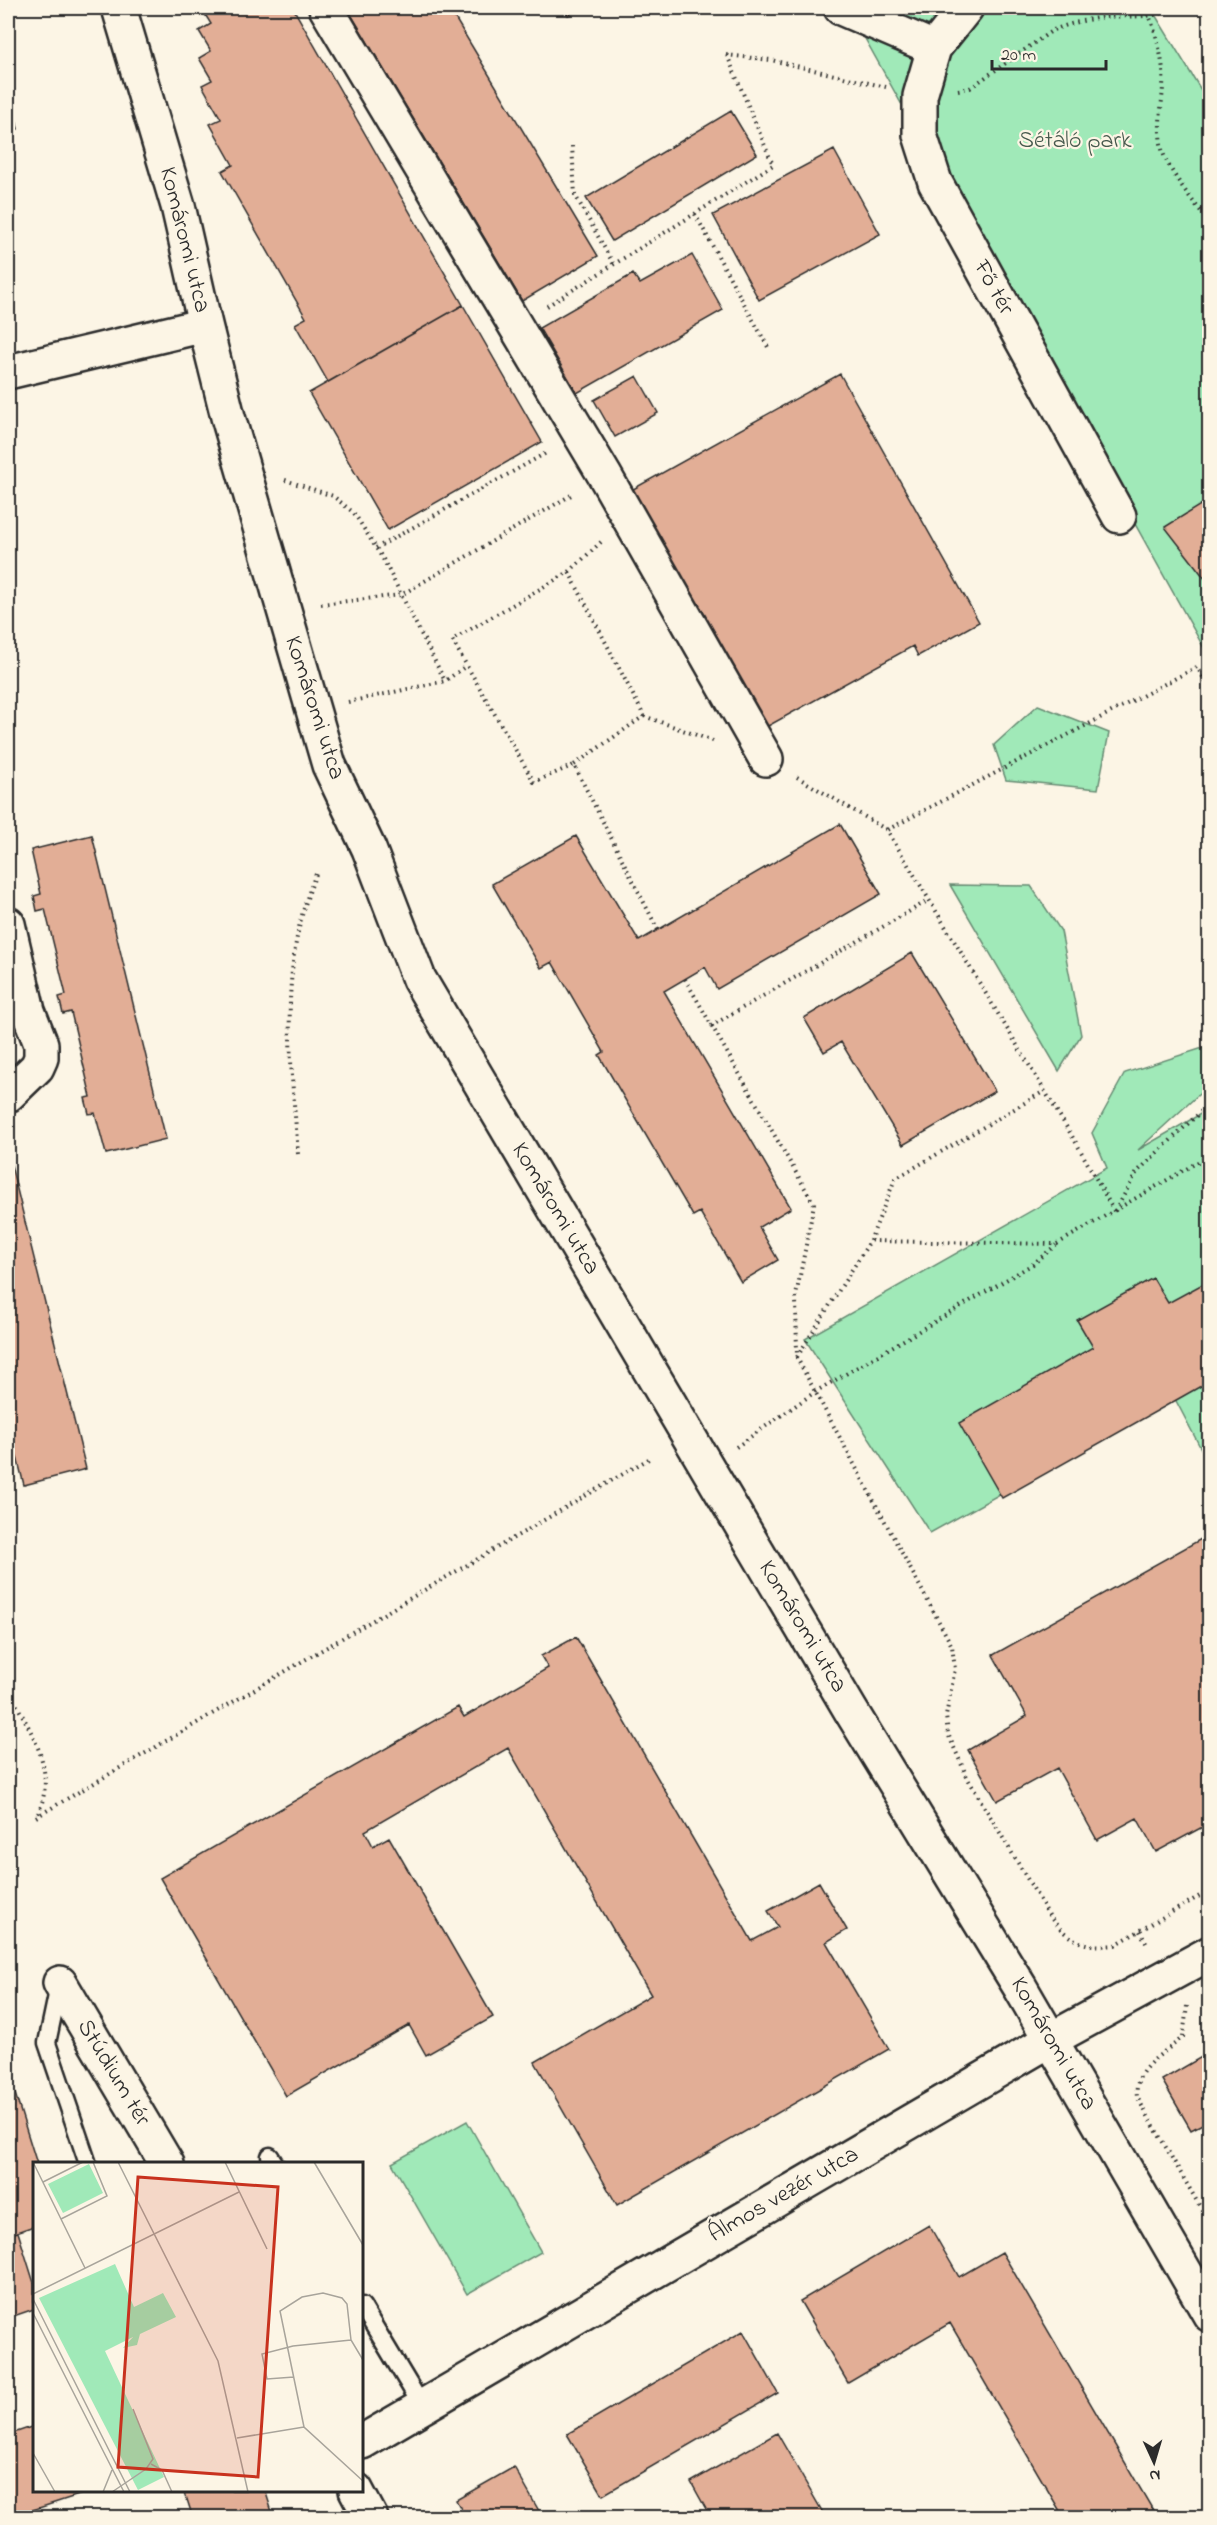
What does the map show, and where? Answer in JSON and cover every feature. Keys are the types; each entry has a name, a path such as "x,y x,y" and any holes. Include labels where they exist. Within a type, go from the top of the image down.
{"street":[{"name":"Komáromi utca","path":"119,8 178,206 205,325 235,439 329,765 369,849 419,979 851,1711 1050,2040 1209,2315"},
{"path":"326,8 605,476 766,759"},
{"path":"840,8 934,48"},
{"name":"Fő tér","path":"966,8 934,48 920,96 920,135 935,182 1119,516"},
{"path":"8,372 205,325"},
{"path":"8,924 28,1011 41,1044 41,1058 38,1067 8,1095"},
{"name":"Álmos vezér utca","path":"363,2441 1050,2040 1209,1953"},
{"name":"Stúdium tér","path":"60,1983 166,2162"},
{"path":"357,2492 371,2517"}],"lane":[{"path":"60,1983 47,2043 88,2162"},
{"path":"363,2308 422,2406"}],"path":[{"path":"1145,8 1150,16 1162,70 1159,122 1162,151 1180,183 1209,223"},
{"path":"1150,16 1164,14 1175,8"},
{"path":"516,325 773,165 726,55"},
{"path":"572,146 575,195 614,265"},
{"path":"695,214 769,349"},
{"path":"376,548 580,434"},
{"path":"317,604 401,595 605,476"},
{"path":"285,480 333,496 345,504 365,529 445,681"},
{"path":"628,517 569,572 452,640 534,782 574,765 644,716"},
{"path":"569,572 644,716 714,741"},
{"path":"345,702 445,681 466,666"},
{"path":"887,830 1197,667 1209,689"},
{"path":"766,759 887,830 1043,1092 1078,1146 1114,1211"},
{"path":"574,765 658,930"},
{"path":"298,1154 290,1075 288,1011 292,963 301,919 316,874"},
{"path":"711,1026 928,900"},
{"path":"685,979 813,1204 796,1296 797,1358 952,1646 955,1669 946,1716 948,1734 968,1779 1050,1917 1062,1932 1073,1940 1100,1946 1115,1945 1209,1890"},
{"path":"797,1358 870,1241 895,1179 1043,1092"},
{"path":"1114,1211 1137,1172 1209,1103"},
{"path":"734,1449 815,1392 1033,1264 1057,1244 1209,1155"},
{"path":"870,1241 1057,1244"},
{"path":"8,1689 44,1764 45,1791 36,1817 652,1457"},
{"path":"1188,2007 1183,2037 1144,2068 1136,2091 1137,2097 1209,2224"}],"green space":[{"name":"Sétáló park","path":"848,8 1151,8 1209,103 1209,657"},
{"path":"1038,705 1109,733 1098,789 1006,780 994,745"},
{"path":"950,885 1031,886 1061,931 1081,1035 1059,1071"},
{"path":"1209,1046 1209,1085 1138,1150 1209,1109 1209,1464 1174,1397 930,1533 805,1339 1107,1168 1092,1133 1125,1073"},
{"path":"467,2121 541,2252 467,2294 392,2163"}],"building":[{"path":"201,8 293,8 463,305 328,382 295,324 306,318 222,171 233,165 210,124 221,119 202,85 212,80 199,58 211,51 199,31 211,24"},
{"path":"347,8 449,8 598,256 522,301"},
{"path":"563,8 582,8 568,15"},
{"path":"8,85 18,129 8,131"},
{"path":"731,111 757,154 612,241 586,198"},
{"path":"834,150 880,234 759,300 713,215"},
{"path":"692,255 723,310 577,393 539,328 633,274 640,284"},
{"path":"463,305 542,442 388,530 309,393"},
{"path":"840,374 979,622 918,656 913,646 759,731 626,493"},
{"path":"637,376 658,413 615,437 594,400"},
{"path":"1210,499 1210,585 1165,527"},
{"path":"840,824 881,894 717,989 705,967 664,991 791,1208 759,1227 778,1260 741,1282 700,1212 693,1216 599,1055 604,1052 552,962 541,968 492,884 576,836 639,941"},
{"path":"92,835 166,1139 106,1154 95,1113 89,1114 85,1098 91,1097 71,1012 63,1014 59,997 66,995 45,909 37,911 34,896 41,894 31,850"},
{"path":"912,953 995,1091 903,1145 841,1042 824,1052 804,1018"},
{"path":"11,1165 86,1469 24,1485 13,1441 8,1443 8,1166"},
{"path":"1153,1278 1168,1303 1210,1280 1210,1381 1002,1498 959,1423 1093,1347 1077,1320"},
{"path":"1210,1534 1210,1823 1156,1852 1137,1818 1097,1840 1057,1768 997,1801 968,1750 1027,1716 993,1655"},
{"path":"576,1637 752,1941 778,1927 768,1911 819,1882 847,1930 826,1942 889,2049 617,2205 535,2062 651,1995 508,1748 365,1831 373,1846 389,1837 493,2017 426,2055 409,2025 286,2096 160,1878 458,1707 464,1717 548,1668 541,1656"},
{"path":"1210,2052 1210,2120 1191,2130 1162,2080"},
{"path":"8,2071 36,2162 33,2162 33,2226 8,2235"},
{"path":"929,2225 959,2277 1002,2252 1157,2517 1064,2518 950,2323 848,2383 800,2301"},
{"path":"18,2232 33,2280 33,2309 8,2318 8,2235"},
{"path":"743,2331 778,2393 603,2495 567,2434"},
{"path":"33,2426 33,2492 85,2493 8,2518 8,2435"},
{"path":"777,2433 826,2518 711,2518 691,2482"},
{"path":"514,2467 543,2518 466,2518 456,2500"},
{"path":"185,2492 266,2492 274,2518 193,2518"}]}
